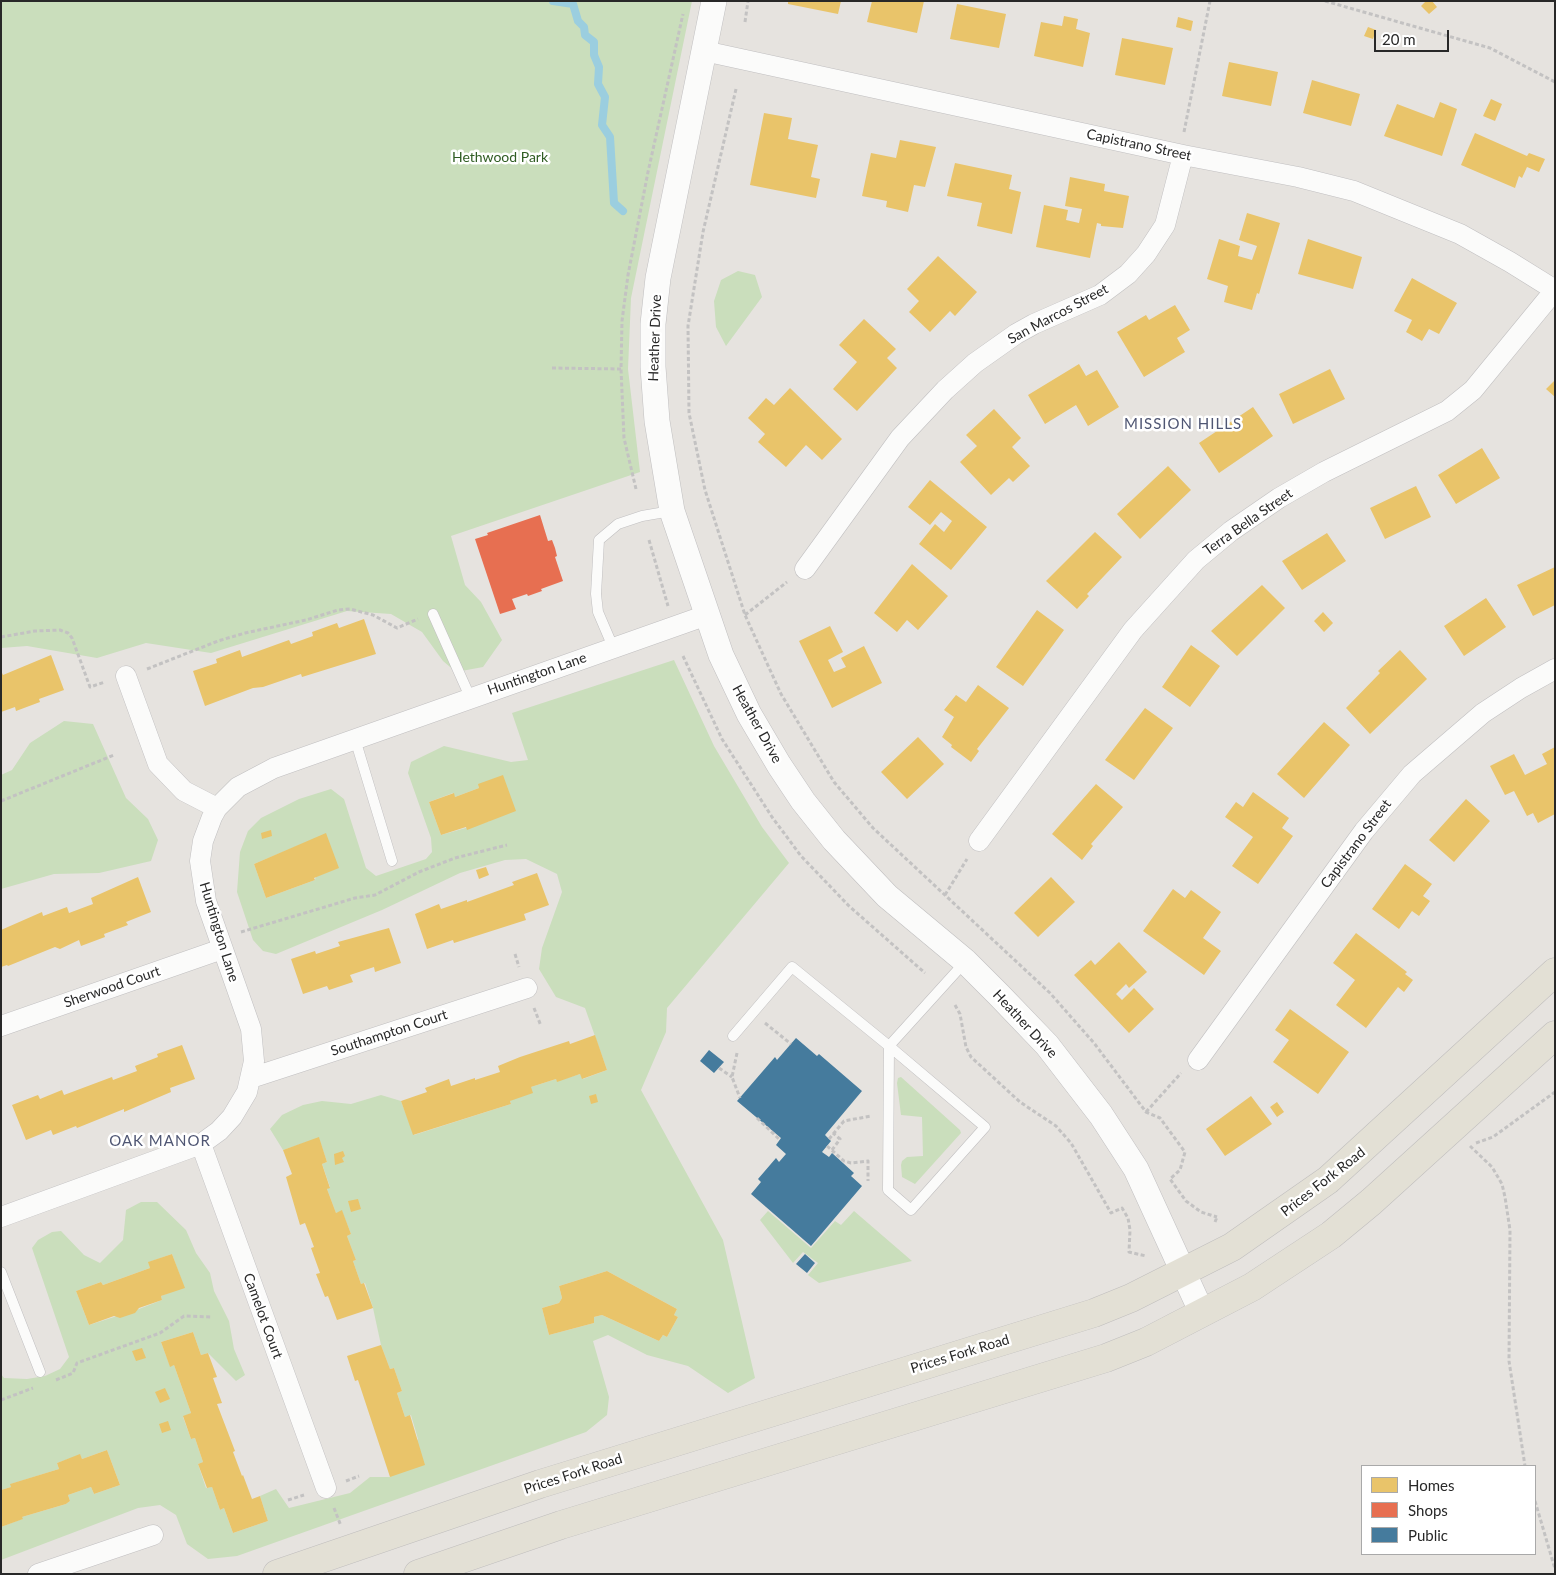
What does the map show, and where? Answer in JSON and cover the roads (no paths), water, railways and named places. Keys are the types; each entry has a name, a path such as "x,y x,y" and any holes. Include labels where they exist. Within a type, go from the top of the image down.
{"main road":[{"name":"Prices Fork Road","path":"277,1574 540,1484 1094,1313 1184,1272 1232,1247 1328,1180 1555,972"},
{"path":"418,1574 561,1525 1106,1358 1146,1342 1252,1287 1331,1235 1461,1136 1555,1035"}],"street":[{"name":"Heather Drive","path":"714,1 658,278 653,324 656,413 672,511 721,655 749,714 802,801 834,840 875,884 965,961 1047,1044 1101,1115 1136,1169 1202,1313"},
{"name":"Capistrano Street","path":"704,51 1182,155 1298,177 1354,191 1460,234 1555,290"},
{"name":"San Marcos Street","path":"805,569 900,438 945,390 975,363 1016,334 1100,295 1128,274 1146,254 1165,225 1182,155"},
{"name":"Terra Bella Street","path":"979,842 1133,630 1196,560 1231,531 1279,498 1324,472 1447,411 1474,390 1555,290"},
{"name":"Huntington Lane","path":"1,1217 201,1144 219,1131 232,1117 247,1092 254,1061 251,1029 206,901 200,861 207,826 217,808 238,787 250,779 355,739 707,615"},
{"name":"Capistrano Street","path":"1198,1060 1364,831 1412,774 1483,713 1555,669"},
{"path":"126,676 158,764 184,791 217,808"},
{"name":"Sherwood Court","path":"1,1026 222,949"},
{"name":"Southampton Court","path":"251,1078 527,988"},
{"name":"Camelot Court","path":"201,1144 328,1494"},
{"path":"38,1574 153,1535"}],"lane":[{"path":"613,647 598,612 596,594 599,540 618,524 642,516 672,511"},
{"path":"433,614 470,697"},
{"path":"355,739 392,861"},
{"path":"734,1036 792,967 889,1046 985,1127 911,1210 888,1190 889,1046 965,961"},
{"path":"1,1272 40,1372"}],"waterway":[{"path":"553,1 573,4 578,21 584,27 585,35 594,42 594,55 599,67 598,84 605,97 602,125 610,137 614,203 623,211"}],"district":[{"name":"MISSION HILLS","path":"1183,424"},
{"name":"OAK MANOR","path":"160,1141"}],"park label":[{"name":"Hethwood Park","path":"500,157"}]}
